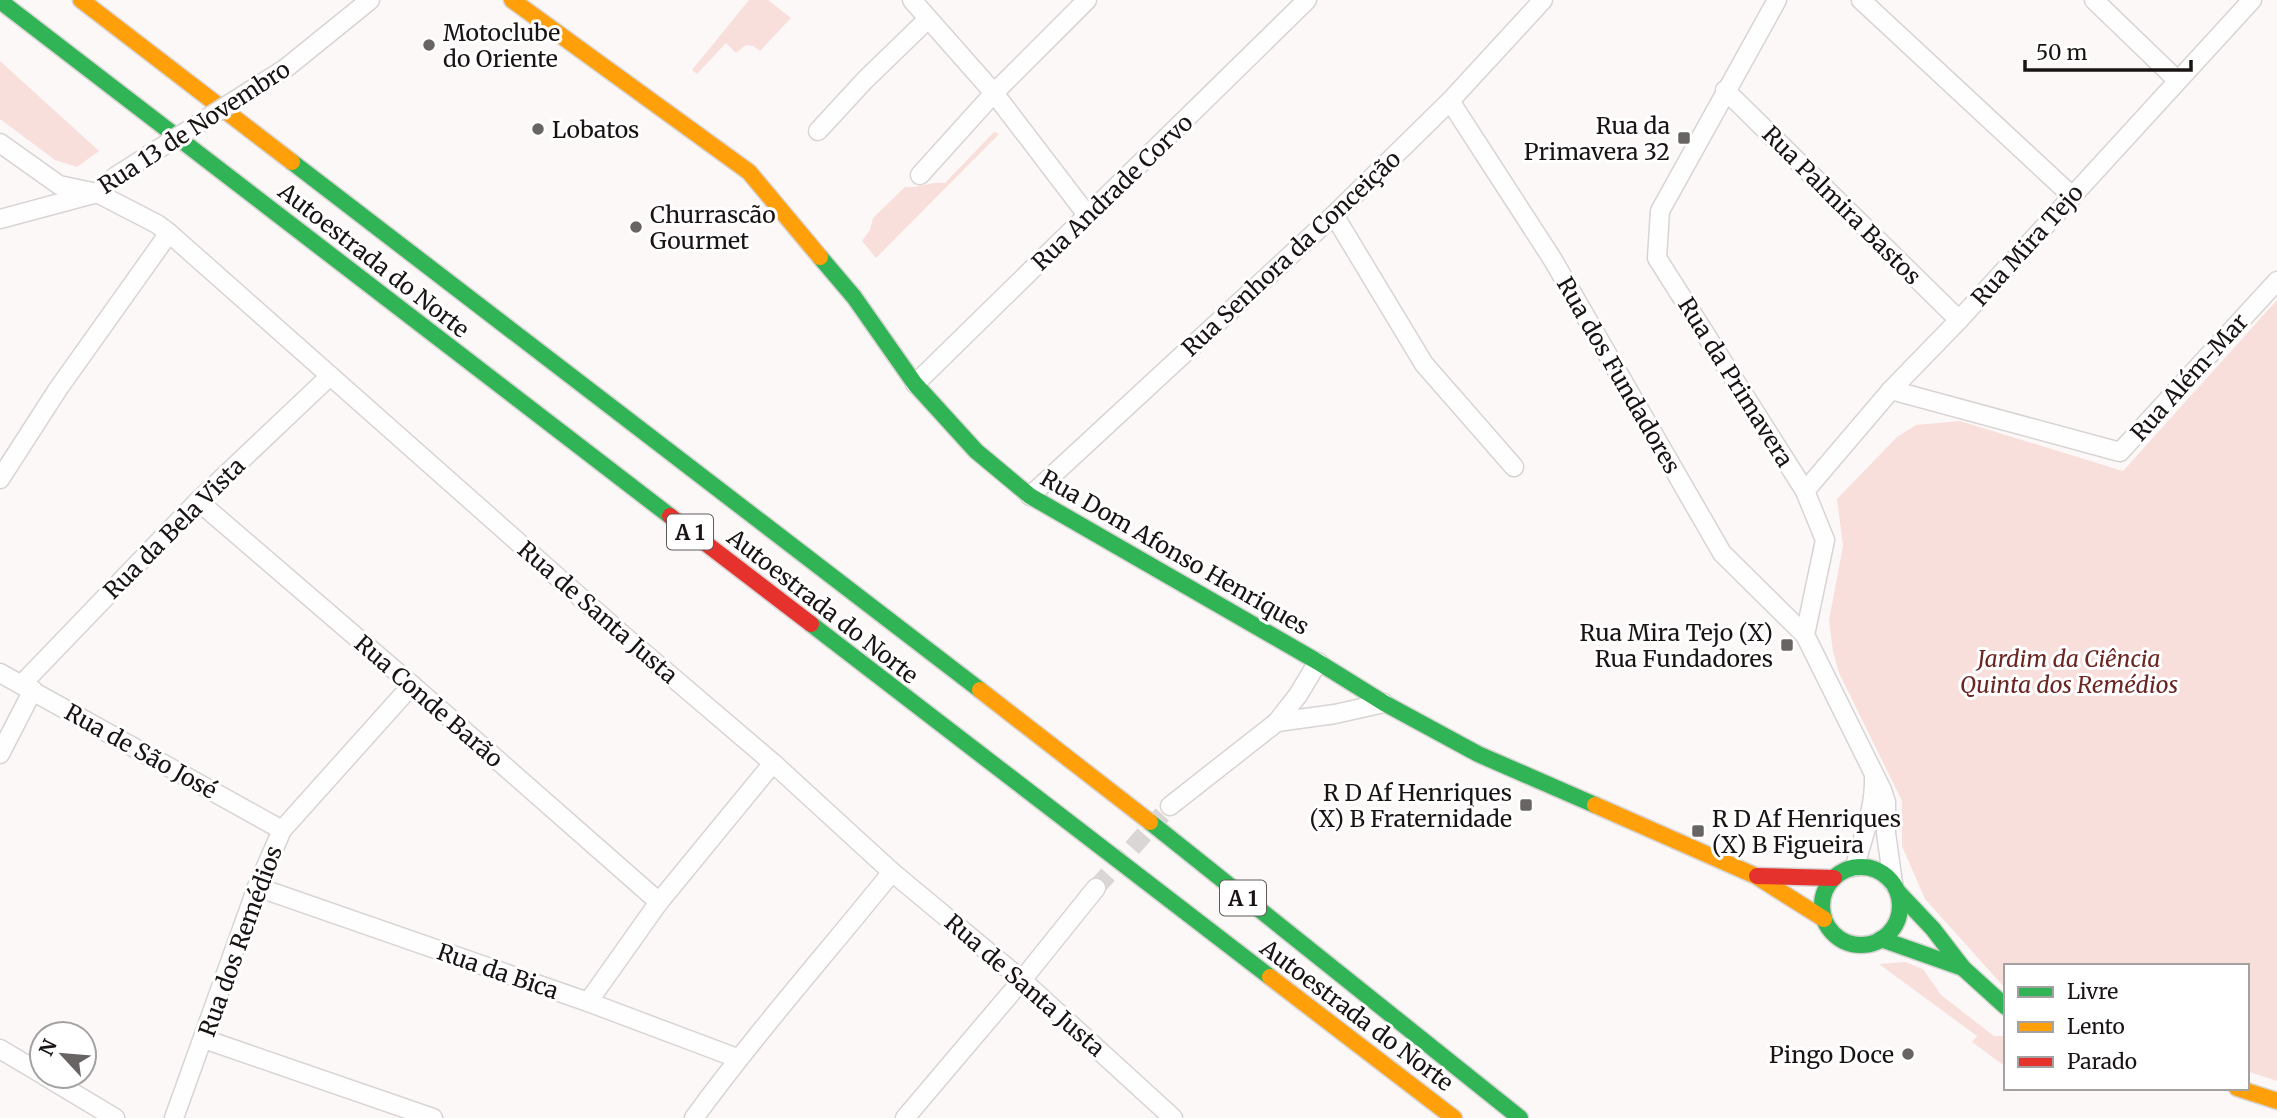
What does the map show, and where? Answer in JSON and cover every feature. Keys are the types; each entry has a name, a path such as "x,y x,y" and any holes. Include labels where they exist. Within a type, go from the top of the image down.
{"main road":[{"name":"Autoestrada do Norte","path":"81,0 1082,768 1520,1118"},
{"name":"Rua Dom Afonso Henriques","path":"512,0 749,172 854,298 915,384 976,451 1030,496 1384,703 1478,754 1756,876 1824,919"},
{"name":"Autoestrada do Norte","path":"0,1 1454,1118"},
{"path":"1896,888 1900,906 1898,919 1881,939 1860,945 1846,942 1835,935 1824,919 1823,897 1834,878 1855,867 1883,873 1933,929 1963,968 2004,1005"},
{"name":"Rua Dom Afonso Henriques","path":"1756,876 1834,878"},
{"path":"1881,939 1963,968"},
{"path":"2243,1090 2277,1101"}],"street":[{"name":"Rua 13 de Novembro","path":"0,219 97,193 116,176 286,68 370,0"},
{"path":"912,0 993,93 1088,216"},
{"path":"920,175 993,93 1087,0"},
{"name":"Rua Andrade Corvo","path":"915,384 1307,0"},
{"name":"Rua Senhora da Conceição","path":"1030,496 1334,215 1450,101 1543,0"},
{"name":"Rua da Primavera","path":"1777,0 1660,211 1657,258 1805,491 1825,540 1805,635"},
{"path":"1861,0 2072,196"},
{"path":"2094,0 2177,80"},
{"name":"Rua Mira Tejo","path":"1805,491 1891,390 1959,320 2252,0"},
{"path":"818,131 865,80 928,19"},
{"name":"Rua Palmira Bastos","path":"1725,90 1959,320"},
{"name":"Rua dos Fundadores","path":"1450,101 1553,260 1722,553 1805,635"},
{"name":"Rua de Santa Justa","path":"0,143 59,185 97,193 169,233 623,635 773,763 892,872 1100,1049 1153,1112 1173,1118"},
{"path":"1334,215 1424,364 1514,467"},
{"path":"0,479 58,388 169,233"},
{"name":"Rua Além-Mar","path":"1891,390 2120,452 2277,281"},
{"name":"Rua da Bela Vista","path":"0,754 28,687 198,501 330,376"},
{"name":"Rua Conde Barão","path":"198,501 659,902"},
{"path":"1805,635 1886,803 1886,833 1896,888"},
{"path":"1170,806 1278,722 1318,662"},
{"name":"Rua de São José","path":"0,673 282,830"},
{"name":"Rua dos Remédios","path":"174,1118 257,887 282,830 412,685"},
{"path":"1278,722 1335,714 1384,703"},
{"path":"588,1002 659,902 773,763"},
{"path":"1855,867 1873,804 1874,775"},
{"path":"694,1118 737,1059 766,1028 892,872"},
{"name":"Rua da Bica","path":"257,887 588,1002 737,1059"},
{"path":"905,1118 1096,888"},
{"path":"204,1039 433,1118"},
{"path":"0,1049 28,1066"},
{"path":"68,1090 115,1118"}],"green space":[{"path":"749,0 768,0 791,18 760,51 746,45 736,53 726,43 697,74 692,70"},
{"path":"0,61 99,151 77,167 55,160 0,119"},
{"path":"994,132 999,134 876,258 862,241 870,230 873,218 905,187 945,183"},
{"name":"Jardim da Ciência Quinta dos Remédios","path":"2277,300 2277,1081 2249,1072 2249,964 2004,964 2004,987 1925,899 1902,846 1902,801 1839,673 1833,652 1829,620 1843,546 1837,499 1897,437 1916,425 1960,421 2123,471"},
{"path":"1905,962 1923,969 1941,995 1994,1036 2004,1036 2004,1066 1972,1042 1977,1036 1879,964"}],"tunnel":[{"path":"1096,888 1170,806"}],"traffic: fast":[{"path":"0,1 670,516"},
{"path":"292,162 980,690"},
{"path":"820,257 854,297 915,384 976,451 1030,496 1384,703 1478,754 1595,805"},
{"path":"811,624 1270,977"},
{"path":"1150,822 1520,1118"},
{"path":"1861,867 1876,870 1893,884 1900,906 1897,921 1883,938 1861,945 1846,942 1829,928 1822,906 1825,891 1839,874 1861,867"},
{"path":"1898,892 1933,929 1963,968 2004,1005"},
{"path":"1881,939 1963,968"}],"traffic: slow":[{"path":"81,0 292,162"},
{"path":"512,0 749,172 820,257"},
{"path":"980,690 1150,822"},
{"path":"1595,805 1756,876 1824,919"},
{"path":"1270,977 1454,1118"},
{"path":"2243,1090 2277,1101"}],"traffic: jam":[{"path":"670,516 811,624"},
{"path":"1757,876 1834,878"}],"place":[{"name":"Motoclube do Oriente","path":"429,45"},
{"name":"Lobatos","path":"538,129"},
{"name":"Rua da Primavera 32","path":"1684,138"},
{"name":"Churrascão Gourmet","path":"636,227"},
{"name":"Rua Mira Tejo (X) Rua Fundadores","path":"1787,645"},
{"name":"R D Af Henriques (X) B Fraternidade","path":"1526,805"},
{"name":"R D Af Henriques (X) B Figueira","path":"1698,831"},
{"name":"Pingo Doce","path":"1908,1054"}]}
